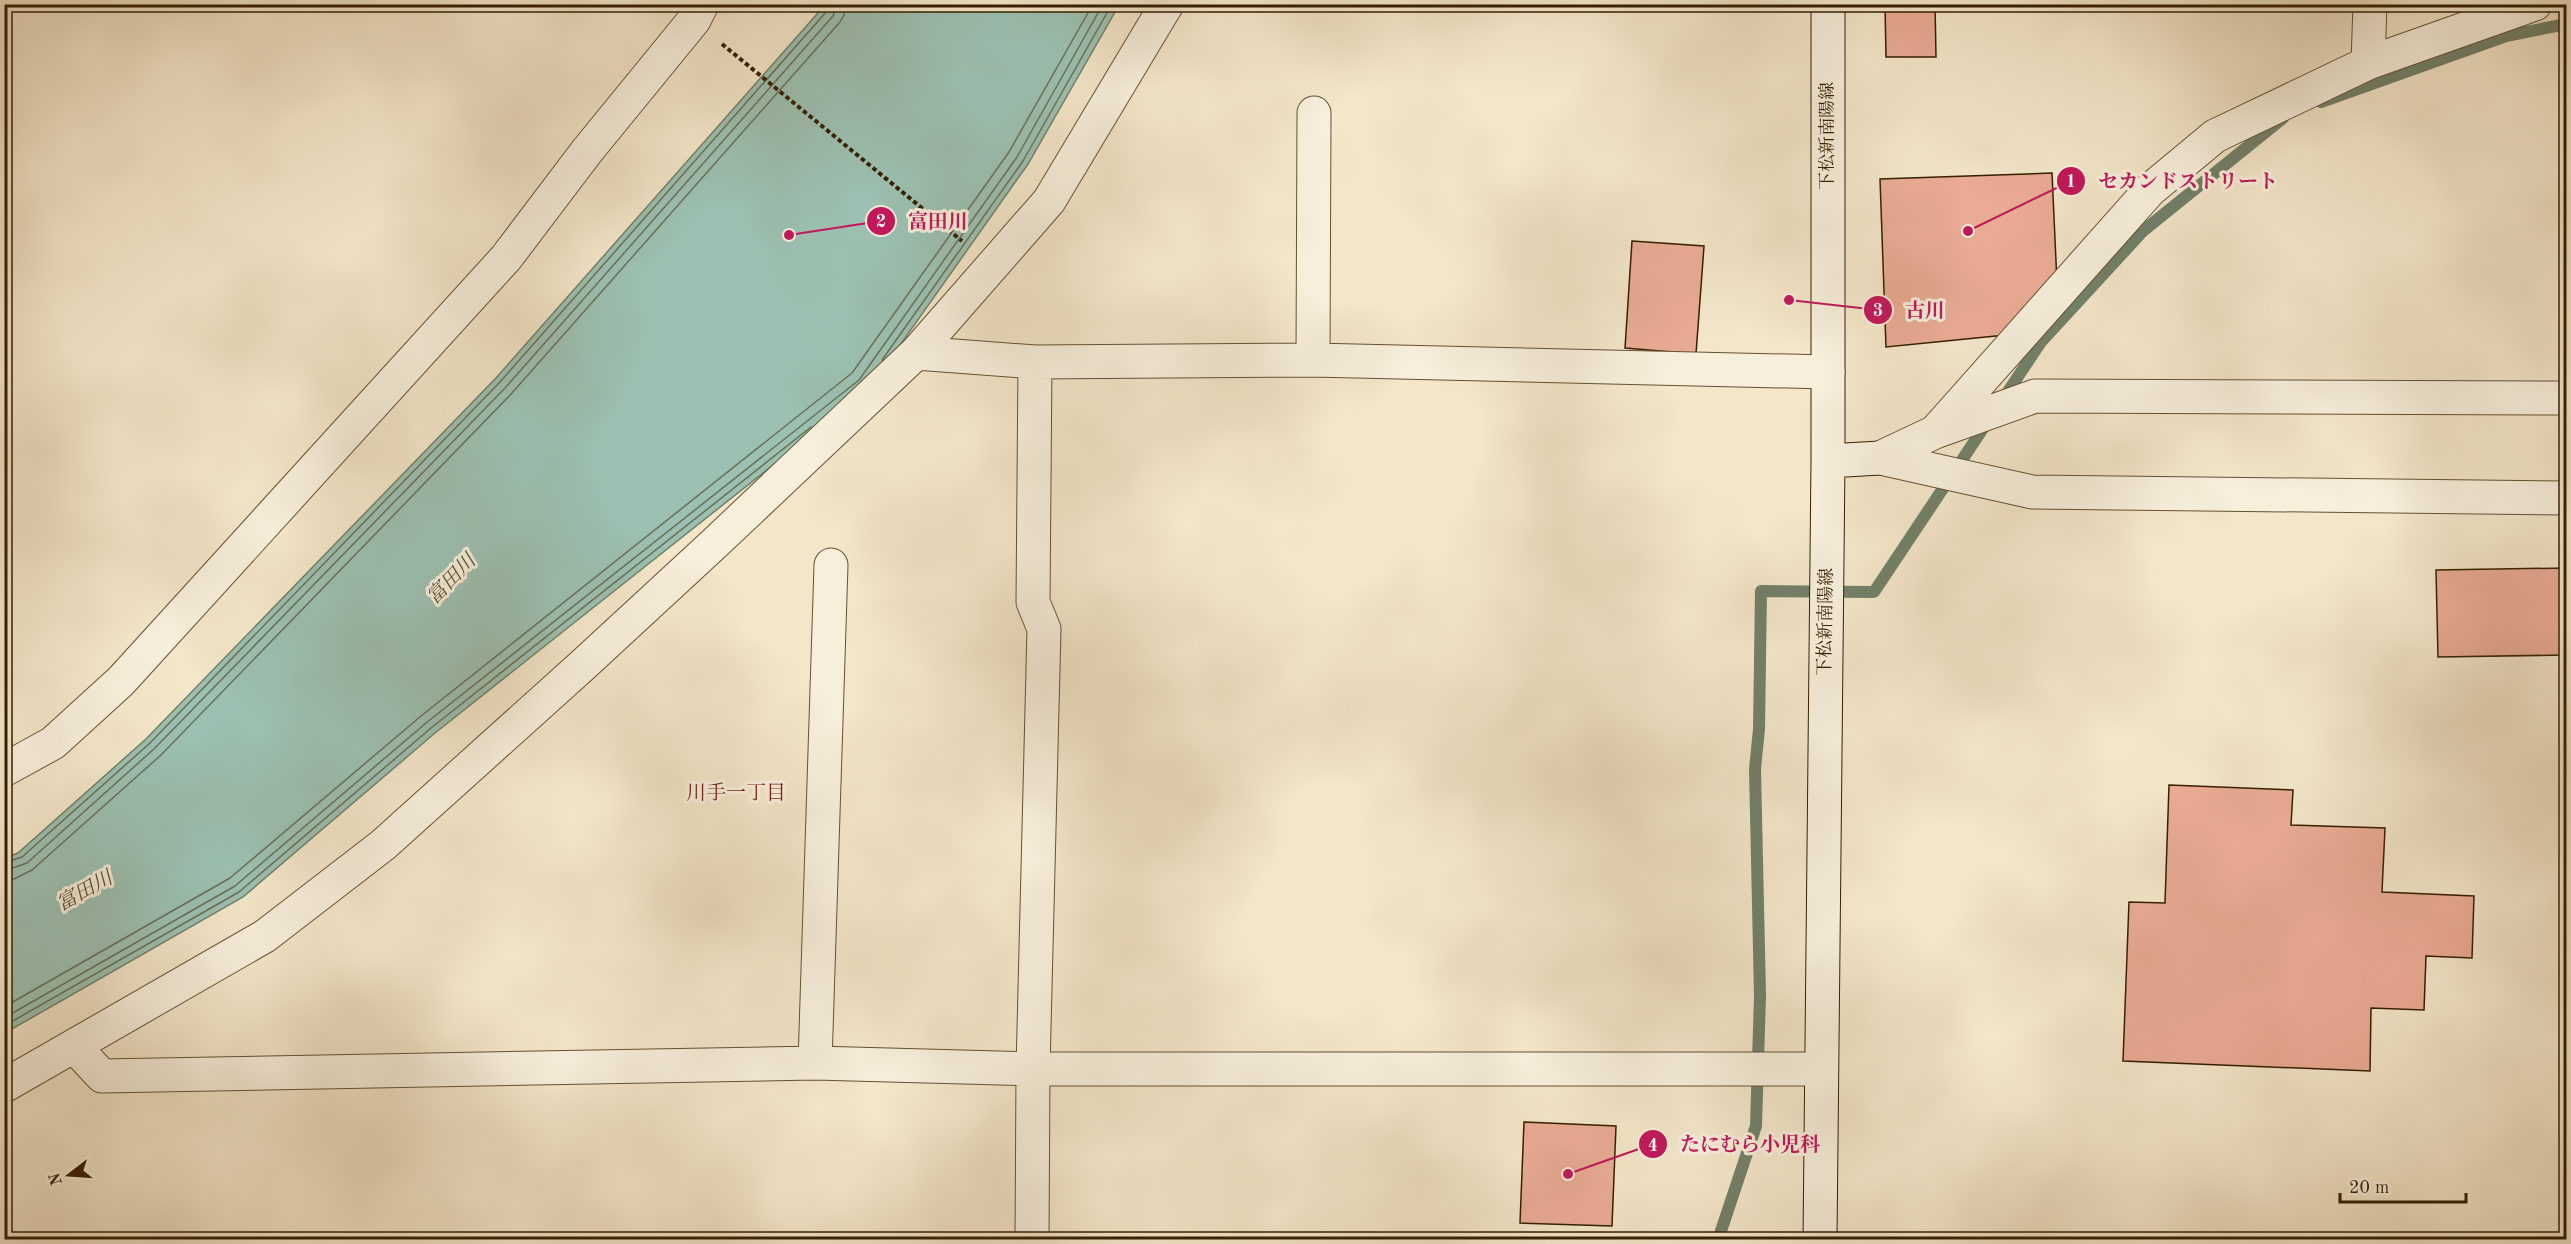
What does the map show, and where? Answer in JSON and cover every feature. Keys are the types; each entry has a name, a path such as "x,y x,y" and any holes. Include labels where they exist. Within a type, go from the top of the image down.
{"street":[{"path":"4,770 53,743 121,681 315,469 506,258 587,151 694,20 702,4"},
{"path":"4,1086 265,936 383,845 584,664 916,353 1049,201 1167,4"},
{"name":"下松新南陽線","path":"1820,1239 1828,460 1828,4"},
{"path":"2368,63 2370,4"},
{"path":"1935,432 2150,190 2215,136 2368,63 2535,4"},
{"path":"1313,360 1314,113"},
{"path":"916,353 1035,362 1313,360 1828,372"},
{"path":"1032,1239 1033,1069 1044,629 1033,602 1035,362"},
{"path":"1880,458 1935,432 2035,396 2566,398"},
{"path":"1828,460 1880,458 2032,492 2566,498"},
{"path":"815,1063 831,565"},
{"path":"74,1046 102,1076 815,1063 1033,1069 1820,1069"}],"path":[{"path":"721,43 968,245"}],"water":[{"path":"825,5 1119,5 1028,164 869,389 435,733 243,897 5,1033 5,858 18,853 146,739 496,378"}],"building":[{"path":"1885,4 1935,4 1936,57 1886,57"},
{"path":"2052,173 2057,283 2016,334 1886,347 1880,179"},
{"path":"1632,241 1704,246 1696,354 1625,348"},
{"path":"2566,568 2566,655 2438,657 2436,570"},
{"path":"2169,785 2293,790 2291,825 2385,828 2382,892 2474,896 2472,958 2426,956 2424,1010 2371,1008 2370,1071 2123,1061 2129,902 2165,903"},
{"path":"1524,1122 1616,1126 1612,1226 1520,1223"}],"waterway":[{"path":"2321,102 2506,36 2566,24"},
{"path":"2003,399 2041,342 2143,231 2283,118"},
{"path":"1718,1240 1756,1126 1760,996 1755,769 1759,729 1761,591 1874,592 1988,421"}],"place":[{"name":"セカンドストリート","path":"1968,231"},
{"name":"富田川","path":"789,235"},
{"name":"古川","path":"1789,300"},
{"name":"たにむら小児科","path":"1568,1174"}],"district":[{"name":"川手一丁目","path":"736,794"}]}
